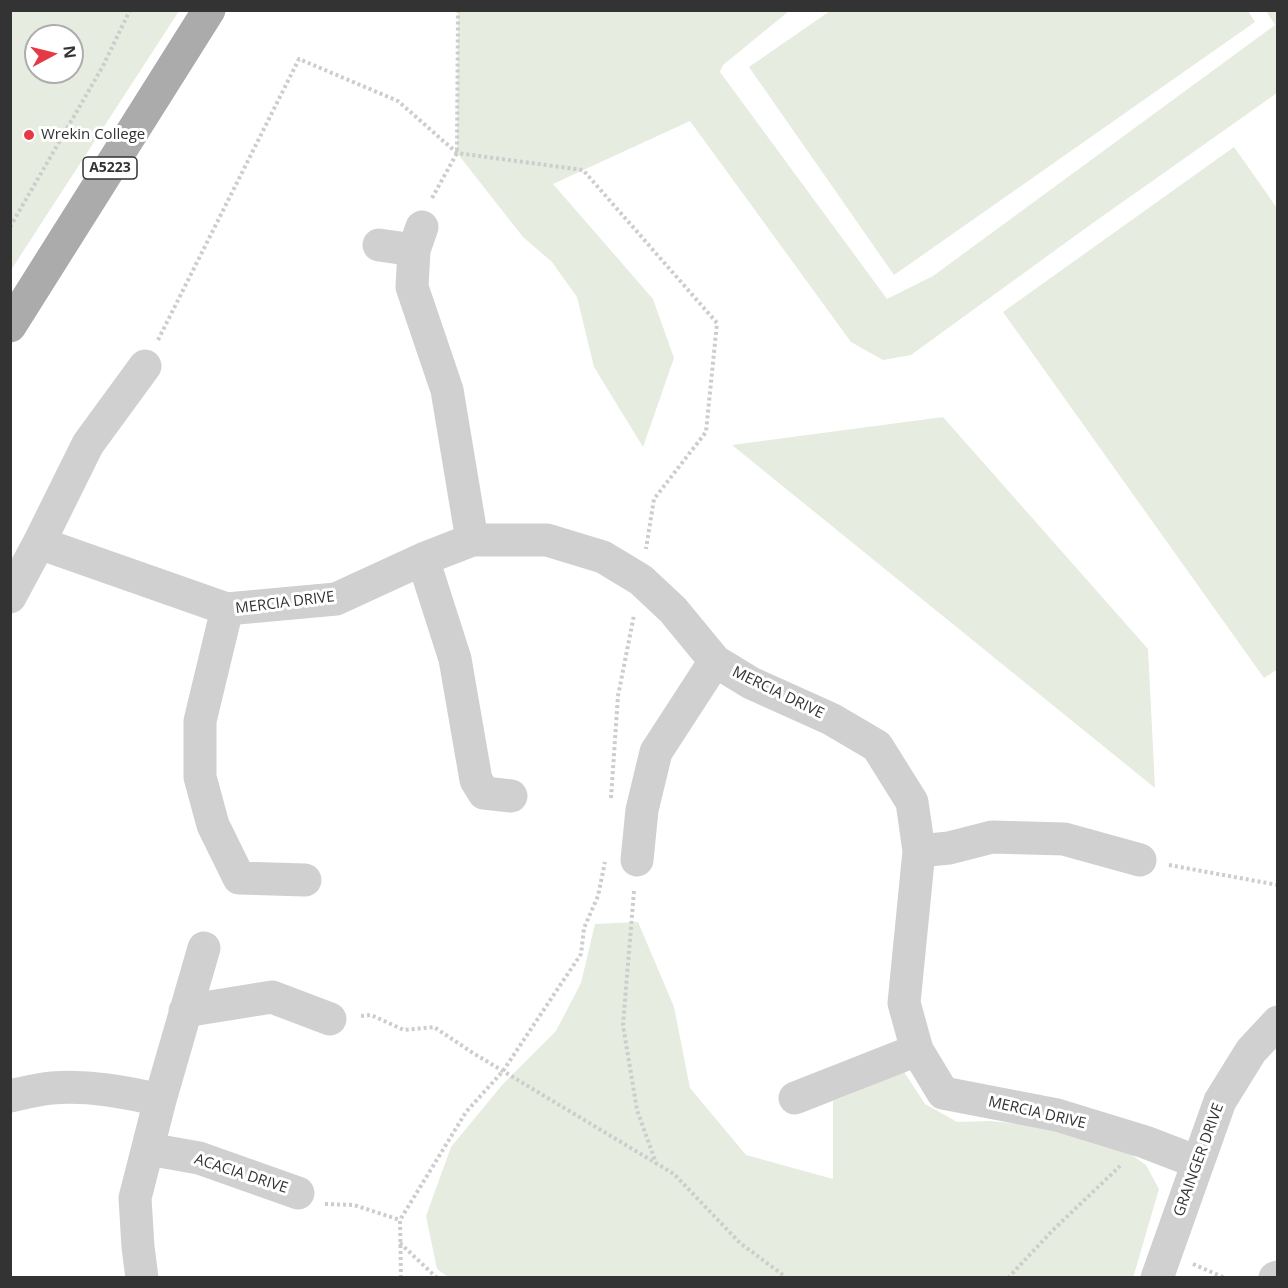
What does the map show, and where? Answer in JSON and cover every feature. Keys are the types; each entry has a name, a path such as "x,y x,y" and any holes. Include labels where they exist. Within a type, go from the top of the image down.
{"main road":[{"name":"A5223","path":"10,326 209,10"}],"street":[{"path":"379,244 418,239 412,287 447,390 472,540"},
{"path":"10,597 87,444 144,366"},
{"name":"MERCIA DRIVE","path":"39,543 227,609 336,599 423,559 472,540 547,540 603,557 641,580 673,610 715,661 751,683 831,719 877,746 912,802 919,850 904,1003 917,1050 943,1093 1058,1115 1145,1142 1197,1162"},
{"path":"423,559 455,659 476,780 484,793 511,795"},
{"path":"227,609 200,721 200,777 213,825 238,878 305,880"},
{"path":"622,856 642,810 656,752 715,661"},
{"path":"919,850 949,848 992,837 1064,839 1140,860"},
{"path":"142,1278 135,1198 160,1100 204,948"},
{"path":"185,1011 272,998 330,1019"},
{"name":"GRAINGER DRIVE","path":"1157,1278 1220,1101 1251,1051 1278,1022"},
{"path":"795,1098 917,1050"},
{"path":"10,1096 52,1088 83,1088 119,1091 160,1100"},
{"name":"ACACIA DRIVE","path":"148,1149 199,1158 298,1193"}],"path":[{"path":"10,227 103,66 130,10"},
{"path":"418,239 422,215 457,153 458,10"},
{"path":"144,366 298,59 398,101 457,153 582,170 717,323 706,432 654,498 641,580 618,696 610,804"},
{"path":"401,1278 400,1220 466,1112 503,1071 581,954 584,928 598,896 622,856"},
{"path":"622,856 623,1025 637,1110 657,1164"},
{"path":"1140,860 1278,885"},
{"path":"330,1019 371,1015 404,1030 434,1027 674,1174 740,1243 787,1278"},
{"path":"1008,1278 1053,1230 1145,1142"},
{"path":"298,1193 310,1204 354,1205 400,1220"},
{"path":"400,1244 437,1278"}],"shaded area":[{"path":"10,11 179,11 11,270"},
{"path":"458,11 789,11 723,65 720,72 887,299 933,276 1275,25 1266,11 1277,11 1277,93 911,355 883,360 851,342 690,121 553,184 653,299 674,358 643,447 594,367 577,297 552,262 523,237 457,153"},
{"path":"830,11 1248,11 1255,22 894,275 749,67"},
{"path":"1234,147 1277,208 1278,669 1264,678 1003,312"},
{"path":"943,417 1148,649 1155,788 732,445"},
{"path":"638,922 674,1007 690,1088 746,1155 833,1179 833,1101 904,1072 925,1104 957,1122 990,1121 1056,1128 1126,1151 1146,1165 1159,1189 1133,1278 448,1277 437,1269 426,1216 451,1147 503,1084 556,1031 581,983 595,924"}],"place":[{"name":"Wrekin College","path":"29,135"}]}
